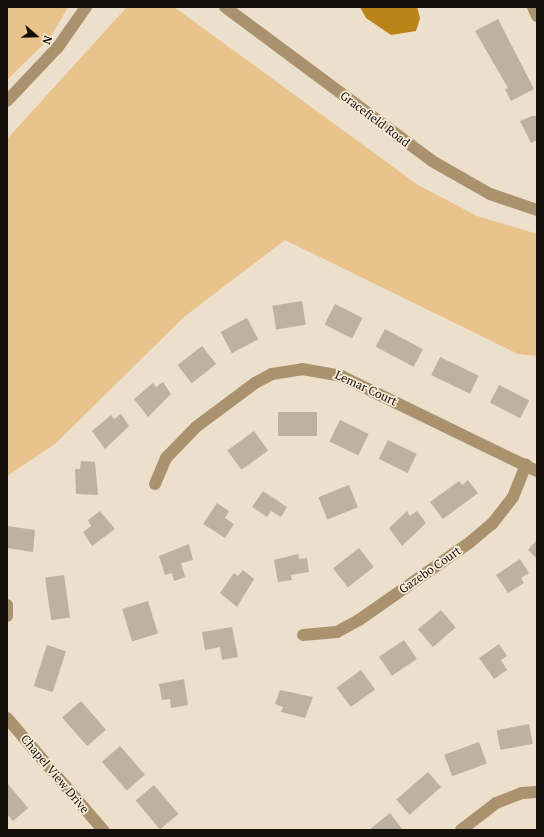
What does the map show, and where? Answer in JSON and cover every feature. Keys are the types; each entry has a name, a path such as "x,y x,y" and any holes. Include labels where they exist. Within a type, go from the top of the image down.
{"street":[{"path":"7,101 58,47 86,7"},
{"name":"Gracefield Road","path":"225,7 432,161 490,194 537,210"},
{"path":"533,7 537,16"},
{"name":"Lemar Court","path":"155,484 166,458 196,427 255,383 272,374 302,369 341,376 532,468"},
{"name":"Gazebo Court","path":"303,635 337,632 359,620 469,543 492,524 513,497 532,468"},
{"path":"7,604 7,616"},
{"name":"Chapel View Drive","path":"7,718 103,830"},
{"path":"460,830 496,803 522,793 537,792"}],"shaded area":[{"path":"7,7 68,7 50,38 7,80"},
{"path":"174,7 418,185 477,216 537,234 537,356 518,354 285,240 184,317 55,444 7,476 7,139 126,8"},
{"path":"360,7 417,7 420,18 416,31 391,35 366,18"}],"building":[{"path":"498,19 534,89 511,101 505,89 508,88 475,31"},
{"path":"532,116 537,116 537,140 531,143 520,121"},
{"path":"302,301 306,325 276,329 272,306"},
{"path":"335,304 363,318 352,339 325,324"},
{"path":"247,318 258,339 232,353 221,332"},
{"path":"385,329 423,349 414,367 376,347"},
{"path":"202,346 216,364 192,383 178,365"},
{"path":"440,357 479,376 470,394 431,375"},
{"path":"163,382 171,394 148,417 134,399 153,383 156,387"},
{"path":"499,385 529,400 520,418 490,403"},
{"path":"278,412 317,412 317,436 278,436"},
{"path":"121,414 129,426 105,449 92,431 111,415 114,419"},
{"path":"340,420 369,434 358,456 329,442"},
{"path":"254,431 268,450 241,470 227,450"},
{"path":"388,440 417,454 408,473 379,459"},
{"path":"81,461 95,462 98,495 76,494 75,469 80,469"},
{"path":"468,480 478,493 443,519 430,502 459,481 462,485"},
{"path":"349,485 358,507 327,520 318,497"},
{"path":"263,491 287,507 281,517 271,511 267,517 252,507"},
{"path":"217,503 229,511 225,518 234,524 225,538 203,524"},
{"path":"100,511 115,529 92,546 83,532 91,526 88,520"},
{"path":"407,511 410,516 417,511 426,523 402,546 389,528"},
{"path":"7,526 35,530 33,552 7,548"},
{"path":"537,540 537,559 528,550"},
{"path":"189,544 193,560 181,563 185,577 174,581 172,573 165,575 159,556"},
{"path":"359,548 374,567 348,587 333,568"},
{"path":"298,554 299,559 307,558 309,572 291,575 292,580 278,582 274,560"},
{"path":"520,559 529,573 521,578 524,583 508,593 496,575"},
{"path":"243,570 254,579 237,607 220,593 234,573 238,576"},
{"path":"64,575 70,618 51,620 45,578"},
{"path":"148,601 158,634 132,641 122,609"},
{"path":"441,610 456,628 433,647 418,629"},
{"path":"232,627 238,657 222,660 220,647 205,650 202,632"},
{"path":"404,640 417,659 392,676 379,657"},
{"path":"499,644 507,656 501,660 507,670 494,679 479,658"},
{"path":"47,645 66,651 53,692 34,686"},
{"path":"361,670 375,689 351,707 337,688"},
{"path":"184,679 188,705 171,708 170,699 162,700 159,684"},
{"path":"280,690 313,697 305,718 281,712 283,707 275,704"},
{"path":"81,701 106,730 87,746 62,717"},
{"path":"529,724 533,744 500,750 497,730"},
{"path":"479,742 487,764 452,776 444,755"},
{"path":"120,746 145,775 127,790 102,762"},
{"path":"428,772 441,787 409,815 396,800"},
{"path":"7,783 28,808 13,821 7,814"},
{"path":"154,785 178,814 160,830 136,800"},
{"path":"390,813 402,829 369,830"}]}
